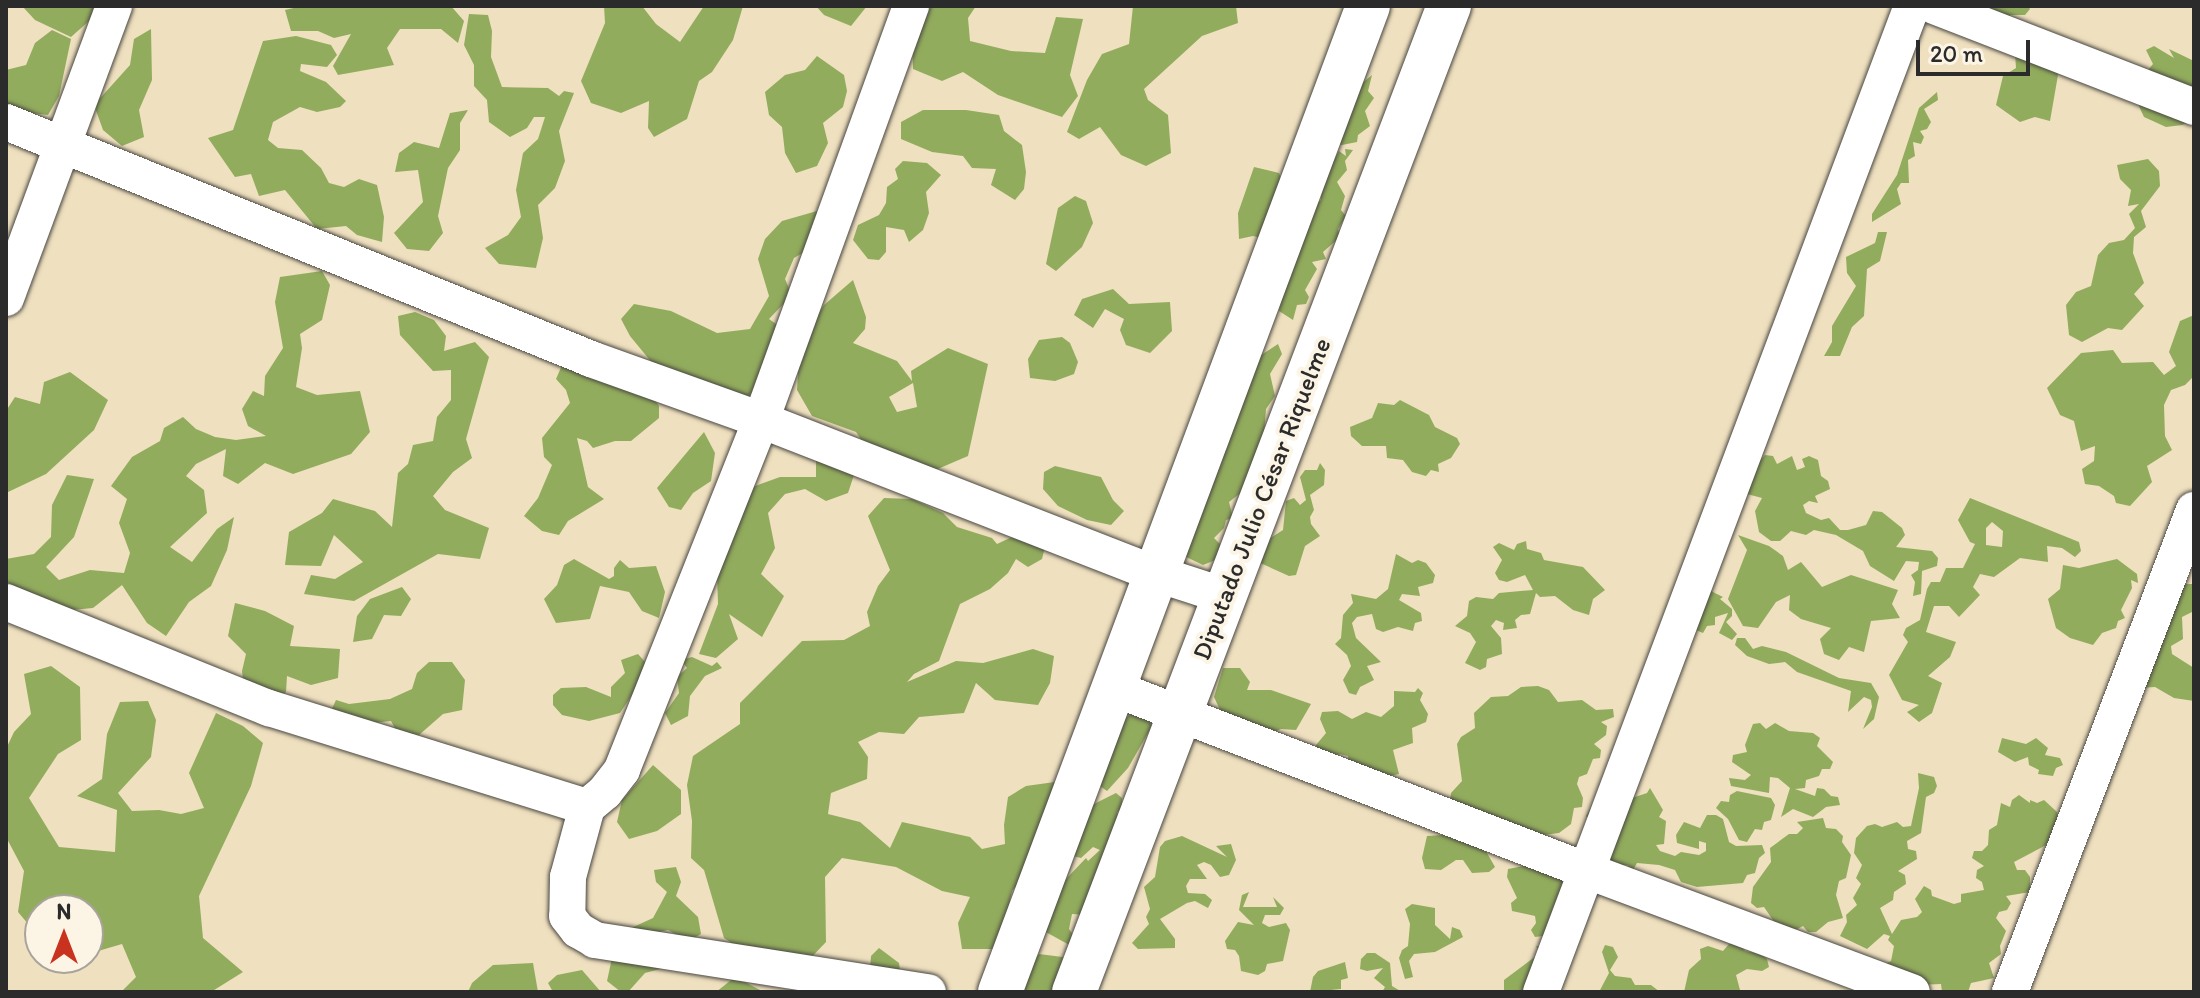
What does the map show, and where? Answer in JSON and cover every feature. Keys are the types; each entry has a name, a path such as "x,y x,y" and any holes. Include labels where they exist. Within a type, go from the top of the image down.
{"street":[{"path":"6,298 114,6"},
{"path":"911,6 761,420 622,770 587,807 568,877 567,916 578,930 595,940 928,992"},
{"path":"1000,992 1368,6"},
{"name":"Diputado Julio César Riquelme","path":"1074,992 1449,6"},
{"path":"1541,992 1912,6"},
{"path":"1934,6 2194,107"},
{"path":"6,122 591,359 761,420 1157,574 1225,596"},
{"path":"2010,992 2194,510"},
{"path":"6,602 269,708 587,807"},
{"path":"1113,688 1912,992"}],"green space":[{"path":"22,6 106,6 71,37 35,20"},
{"path":"302,6 451,6 464,21 458,43 441,29 400,29 387,48 394,65 338,75 333,66 351,34 334,38 318,31 291,31 285,10"},
{"path":"604,6 642,6 656,24 680,42 704,6 743,6 733,40 712,72 699,81 687,119 654,137 648,128 649,101 621,113 591,103 581,81 605,23"},
{"path":"816,6 867,6 851,26 824,15"},
{"path":"923,6 976,6 968,18 970,41 1011,51 1045,53 1056,17 1083,19 1070,75 1078,96 1062,117 998,95 963,72 942,81 913,69 912,32"},
{"path":"1133,6 1236,6 1238,23 1202,36 1144,89 1148,100 1168,115 1171,153 1146,166 1121,155 1100,127 1079,139 1067,132 1087,80 1102,54 1129,44"},
{"path":"1987,6 2028,6 2030,9 2025,15 2010,15 2008,22"},
{"path":"469,14 488,15 492,31 491,57 502,87 548,88 559,96 564,91 574,93 559,131 565,161 555,188 538,205 543,238 536,268 499,264 485,248 508,235 521,217 516,190 523,153 538,139 545,117 534,117 527,128 510,137 489,122 487,100 474,86 474,65 464,45"},
{"path":"151,29 152,80 139,110 144,137 122,146 103,130 94,105 130,65 134,39"},
{"path":"52,30 71,39 59,96 48,115 6,110 6,70 26,65 35,43"},
{"path":"296,36 331,45 337,55 327,67 301,64 300,71 326,82 346,101 340,107 317,112 300,107 273,122 268,140 278,148 302,150 321,168 329,183 344,187 359,179 377,185 384,217 382,242 357,235 346,226 317,229 285,190 259,196 251,174 235,177 208,138 233,130 263,41"},
{"path":"2154,46 2174,58 2169,49 2194,61 2189,122 2182,125 2166,127 2144,117 2136,100 2143,76 2153,64 2146,50"},
{"path":"2015,53 2055,60 2058,75 2050,121 2035,117 2020,122 1996,105 2003,76 2016,68"},
{"path":"817,56 844,75 847,91 843,107 823,123 828,143 817,166 796,173 785,153 782,127 769,115 765,92 785,75 805,70"},
{"path":"1372,75 1368,91 1374,98 1365,111 1370,126 1358,135 1357,142 1342,145 1327,142 1361,84"},
{"path":"1937,92 1938,100 1924,109 1931,122 1927,129 1920,131 1924,137 1921,144 1913,142 1915,156 1908,160 1909,183 1901,183 1897,189 1901,204 1872,222 1872,214 1897,175 1919,108"},
{"path":"468,110 460,123 460,150 448,168 438,216 443,233 429,251 407,249 394,233 423,202 418,170 395,172 399,153 414,142 439,148 450,113"},
{"path":"923,110 966,110 999,115 1004,131 1022,145 1026,172 1024,189 1015,200 991,185 996,169 972,168 963,156 932,152 901,139 901,122"},
{"path":"1345,149 1353,150 1345,161 1347,170 1337,182 1345,196 1341,210 1346,216 1338,229 1340,237 1323,252 1326,259 1312,262 1317,269 1305,290 1309,297 1306,304 1297,305 1293,320 1279,311 1282,289 1291,277 1286,272 1308,211 1321,200 1321,184 1339,151 1346,156"},
{"path":"2148,159 2159,171 2160,186 2141,211 2146,227 2134,237 2133,253 2144,283 2134,294 2144,306 2122,330 2108,328 2082,342 2069,335 2066,305 2076,292 2091,286 2098,255 2109,243 2124,240 2135,228 2129,214 2139,204 2128,206 2131,190 2120,179 2117,165"},
{"path":"903,161 927,163 941,175 926,192 929,213 923,230 909,242 904,230 886,227 886,252 879,260 868,259 853,240 858,225 879,215 886,203 887,187 898,179 895,169"},
{"path":"1254,167 1279,173 1284,186 1266,239 1253,236 1239,239 1238,213"},
{"path":"1075,196 1086,201 1093,223 1082,247 1056,271 1046,264 1058,208"},
{"path":"817,211 816,230 806,251 794,258 785,279 792,295 769,319 776,324 778,349 770,379 738,403 653,364 630,336 621,319 634,304 671,311 717,333 750,329 769,296 758,259 765,239 782,221"},
{"path":"1878,232 1887,232 1880,261 1867,269 1864,316 1852,327 1840,356 1824,356 1832,342 1832,326 1856,286 1847,273 1846,257 1875,243"},
{"path":"322,271 330,285 322,320 300,334 302,348 296,387 317,395 360,391 370,432 351,454 293,474 265,463 238,484 223,476 226,449 196,464 186,476 204,490 207,513 170,547 192,562 217,529 234,517 227,550 211,586 189,602 166,636 147,623 122,585 93,608 61,611 6,591 6,559 34,554 51,537 52,505 67,475 94,479 74,537 46,567 59,580 90,570 124,573 130,553 119,523 127,499 111,486 132,457 160,441 164,428 183,417 196,429 215,437 236,440 266,436 248,426 242,409 253,391 264,396 265,376 283,348 275,302 280,277"},
{"path":"853,280 866,317 865,329 853,343 897,361 912,381 911,371 948,348 988,364 968,456 926,474 868,450 856,432 812,416 797,390 800,343 824,305","holes":["913,383 917,407 897,412 889,397"]},
{"path":"1113,289 1129,304 1170,302 1172,331 1150,353 1126,345 1120,330 1124,319 1105,309 1093,328 1074,315 1082,299"},
{"path":"415,312 434,320 446,336 444,351 475,342 489,357 466,439 472,458 453,472 433,496 445,510 489,528 480,559 438,554 354,601 304,594 311,575 335,579 363,562 334,535 321,566 285,565 289,532 322,513 333,499 375,511 392,527 398,473 408,464 413,445 433,441 437,417 451,400 451,370 433,371 400,335 398,316"},
{"path":"2194,315 2194,376 2185,385 2171,390 2164,405 2165,436 2172,450 2147,466 2152,482 2130,506 2116,503 2114,496 2099,486 2085,484 2082,469 2094,461 2095,446 2081,451 2074,421 2060,415 2047,388 2081,353 2113,350 2122,363 2153,362 2164,375 2176,366 2169,352 2180,321"},
{"path":"1062,337 1070,343 1078,362 1074,374 1055,381 1030,378 1028,359 1039,340"},
{"path":"1278,344 1282,354 1270,374 1275,396 1266,409 1263,447 1247,488 1229,502 1233,518 1226,520 1224,528 1214,538 1220,544 1218,559 1203,565 1182,555 1252,361"},
{"path":"563,363 648,390 659,406 659,418 631,441 615,441 593,448 587,441 577,438 588,487 604,499 568,521 559,535 542,531 524,516 538,498 552,465 544,457 542,438 570,403 566,390 556,379"},
{"path":"70,372 108,400 94,430 46,474 6,493 6,411 15,397 40,404 44,382"},
{"path":"1400,400 1429,415 1435,427 1457,438 1460,444 1451,458 1438,464 1439,472 1431,470 1426,476 1412,472 1403,460 1387,458 1386,446 1362,446 1351,436 1350,427 1372,418 1378,403 1394,405"},
{"path":"704,432 715,453 711,481 693,493 681,510 669,507 657,488"},
{"path":"1765,455 1773,456 1777,464 1792,456 1797,470 1805,467 1802,459 1809,456 1818,460 1821,476 1828,481 1830,489 1815,496 1818,503 1809,501 1803,505 1806,513 1821,520 1829,518 1840,530 1848,530 1866,525 1873,511 1882,512 1902,528 1905,535 1896,547 1932,551 1938,558 1937,566 1922,571 1921,594 1913,596 1915,582 1911,575 1918,570 1919,562 1906,561 1894,581 1870,566 1863,551 1836,535 1814,530 1806,535 1791,531 1780,541 1771,541 1759,532 1755,511 1762,498 1747,494 1743,480"},
{"path":"816,459 856,469 848,493 826,501 805,489 785,494 768,513 775,548 761,574 784,596 762,637 729,614 738,639 716,658 699,654 718,604 717,575 724,553 732,542 733,529 747,489 780,477 816,477"},
{"path":"1320,463 1325,470 1324,485 1310,495 1314,510 1310,517 1320,536 1305,546 1296,575 1289,576 1258,562 1256,547 1283,530 1286,501 1294,498 1300,505 1306,500 1300,477 1305,470 1317,470"},
{"path":"1055,466 1101,477 1113,500 1124,511 1111,525 1087,520 1058,506 1043,489 1044,472"},
{"path":"884,498 912,499 943,513 957,527 992,538 997,544 1012,537 1015,528 1047,539 1042,559 1028,567 1016,559 1008,573 990,589 960,604 939,661 914,674 907,682 956,661 983,663 1033,649 1054,656 1050,683 1038,705 995,700 976,683 964,713 919,717 904,734 879,732 858,742 868,757 867,779 831,793 828,814 860,822 890,848 902,822 970,837 982,849 1005,844 1008,797 1026,786 1062,781 1032,867 1012,891 999,949 962,949 958,923 970,897 942,891 896,867 842,858 825,877 826,942 804,965 769,967 724,938 704,870 691,858 692,821 687,785 693,756 740,724 740,703 802,641 844,640 870,626 867,612 878,586 890,570 868,516"},
{"path":"1970,498 2079,542 2081,551 2075,557 2062,548 2047,546 2048,562 2020,558 1994,577 1980,574 1973,587 1980,595 1959,617 1949,606 1934,606 1926,632 1956,642 1950,657 1928,676 1942,683 1932,713 1919,722 1907,712 1919,705 1902,700 1889,675 1908,642 1903,635 1906,628 1920,620 1931,582 1940,582 1946,568 1963,568 1975,544 1970,542 1958,520","holes":["1992,522 2003,531 2002,547 1986,545 1986,528"]},
{"path":"1738,535 1769,546 1783,556 1788,570 1801,562 1822,587 1851,575 1898,590 1892,604 1900,618 1871,621 1864,652 1849,647 1839,660 1824,654 1820,639 1831,628 1801,619 1789,610 1790,595 1776,602 1758,628 1743,626 1728,599 1747,550"},
{"path":"1526,541 1527,549 1541,553 1544,560 1583,567 1605,590 1593,599 1589,615 1573,610 1555,596 1540,597 1536,593 1530,614 1521,615 1515,620 1517,628 1503,630 1504,623 1496,620 1491,626 1501,638 1502,654 1487,659 1486,667 1480,670 1465,663 1476,642 1470,633 1455,626 1467,616 1469,601 1476,597 1493,599 1499,593 1533,590 1525,575 1507,582 1499,580 1495,573 1502,560 1493,547 1499,543 1514,550 1517,544"},
{"path":"1396,554 1412,563 1418,560 1426,563 1435,575 1433,583 1418,587 1420,596 1402,594 1399,600 1421,613 1422,621 1415,623 1413,631 1398,627 1383,632 1376,629 1372,614 1357,617 1352,623 1356,638 1381,662 1367,666 1374,680 1360,687 1356,695 1349,693 1343,680 1351,666 1347,655 1335,644 1341,638 1343,615 1353,603 1351,594 1376,599 1388,589"},
{"path":"574,559 609,579 614,576 614,568 620,560 629,568 656,566 665,592 659,618 642,611 629,592 600,586 590,619 556,623 544,599 557,585 564,565"},
{"path":"2117,559 2137,574 2138,583 2131,580 2132,588 2121,610 2125,618 2118,621 2116,628 2102,633 2093,645 2070,638 2056,628 2048,599 2060,589 2063,565 2079,568"},
{"path":"2172,584 2194,584 2194,611 2182,617 2183,639 2171,646 2172,654 2194,668 2194,701 2174,698 2155,687 2138,688"},
{"path":"402,587 411,599 401,616 384,615 372,639 353,642 357,616 370,599"},
{"path":"1709,590 1723,597 1720,599 1732,609 1732,616 1726,622 1737,634 1732,640 1719,633 1728,613 1715,617 1715,625 1707,626 1703,633 1696,630"},
{"path":"235,603 265,611 294,626 290,646 340,649 338,678 311,685 287,676 286,692 269,708 244,688 242,671 246,654 228,636"},
{"path":"1737,638 1745,638 1753,649 1762,646 1786,652 1839,678 1871,683 1879,697 1874,719 1863,729 1872,707 1871,700 1864,697 1848,712 1851,691 1797,672 1785,662 1769,664 1747,656 1735,645"},
{"path":"638,654 645,662 647,683 636,689 620,713 589,721 562,715 553,705 553,695 561,688 586,687 611,697 611,687 625,673 621,660"},
{"path":"692,657 712,666 717,662 722,668 705,676 690,696 688,716 671,725 665,713 679,693 677,677 687,668 681,660"},
{"path":"429,662 452,662 465,680 462,710 443,714 419,735 397,732 391,721 373,723 328,717 336,700 349,704 390,699 412,689 417,673"},
{"path":"51,666 80,687 81,740 58,754 29,798 59,847 115,852 117,810 77,796 102,779 107,734 120,702 148,701 156,720 151,757 118,793 132,811 159,810 181,814 204,808 189,773 216,713 243,726 263,743 251,786 199,896 203,938 243,972 211,992 121,992 136,977 122,944 104,949 104,894 24,894 24,919 18,912 24,871 6,837 6,749 14,732 31,714 24,674"},
{"path":"1223,668 1240,668 1250,682 1247,690 1271,690 1311,704 1296,730 1281,729 1253,741 1220,710 1214,697"},
{"path":"1538,686 1549,690 1558,702 1582,700 1596,710 1613,709 1614,717 1601,722 1607,726 1606,735 1594,744 1601,750 1600,758 1593,759 1587,774 1579,777 1577,784 1583,798 1582,807 1574,808 1571,824 1559,833 1543,835 1450,802 1451,793 1462,781 1457,744 1461,737 1475,728 1474,713 1491,697 1508,696 1521,687"},
{"path":"1418,688 1423,693 1420,700 1428,714 1426,722 1412,728 1413,743 1393,750 1399,774 1384,777 1349,763 1348,756 1340,754 1316,760 1316,745 1326,733 1320,719 1322,712 1338,711 1352,719 1366,712 1381,717 1394,706 1394,691 1415,692"},
{"path":"1141,709 1152,726 1128,768 1107,791 1094,782 1094,736"},
{"path":"1760,723 1766,729 1775,723 1789,731 1813,733 1820,738 1817,746 1833,762 1830,769 1822,769 1819,776 1806,780 1805,788 1795,789 1815,796 1817,788 1824,789 1831,796 1838,797 1840,805 1826,807 1813,817 1793,809 1781,817 1790,788 1778,778 1770,777 1769,793 1731,786 1729,778 1745,780 1751,775 1732,762 1733,755 1747,752 1745,745 1753,724"},
{"path":"2002,738 2026,744 2036,738 2048,748 2045,755 2060,758 2063,765 2056,768 2053,776 2038,774 2039,770 2029,765 2028,757 2015,762 1998,752"},
{"path":"653,765 681,790 681,814 657,831 629,839 617,822 622,800"},
{"path":"1918,773 1934,777 1937,786 1934,793 1926,797 1921,833 1907,841 1908,849 1916,851 1917,859 1898,871 1905,875 1906,884 1894,892 1893,900 1880,908 1892,934 1901,920 1917,917 1922,912 1915,899 1924,886 1931,890 1932,896 1954,904 1961,902 1961,894 1984,890 1982,882 1976,878 1977,870 1984,866 1972,858 1974,851 1982,851 1988,845 1989,830 1997,825 2001,803 2010,807 2012,800 2019,795 2030,803 2030,800 2037,803 2044,800 2057,812 2059,820 2050,843 2014,862 2017,870 2025,870 2030,877 2030,892 2006,896 2011,903 1996,918 2006,931 2000,946 2001,954 1989,963 1994,978 1971,983 1968,992 1942,992 1941,984 1917,985 1876,968 1891,961 1894,946 1888,940 1890,936 1884,934 1867,949 1840,936 1847,922 1846,915 1857,905 1853,898 1861,884 1856,878 1862,865 1854,853 1856,838 1867,826 1875,824 1882,827 1897,822 1903,827 1911,826 1919,788"},
{"path":"1650,788 1663,810 1659,817 1666,821 1664,844 1656,845 1660,851 1675,856 1681,852 1699,855 1706,851 1706,843 1699,841 1699,849 1677,843 1676,835 1684,822 1700,828 1707,815 1716,815 1723,819 1729,842 1736,846 1762,845 1765,853 1759,858 1755,873 1747,875 1743,883 1697,887 1681,882 1675,870 1659,865 1637,863 1633,870 1627,865 1619,865 1620,873 1587,838 1590,822 1586,816 1594,802 1632,798 1647,793"},
{"path":"1737,791 1771,798 1775,805 1771,820 1764,822 1762,830 1755,829 1747,842 1739,840 1728,819 1716,808 1721,801 1729,802 1730,795"},
{"path":"1116,793 1122,798 1122,807 1117,813 1123,819 1087,915 1072,914 1069,929 1078,942 1073,947 1044,931 1047,899 1086,858 1088,861 1100,850 1093,847 1081,858 1073,856 1084,809"},
{"path":"1823,818 1826,828 1836,829 1843,836 1842,842 1851,855 1846,878 1839,881 1836,895 1843,918 1828,922 1816,932 1808,932 1803,926 1790,933 1777,926 1764,907 1757,908 1751,903 1753,887 1771,862 1770,848 1789,834 1797,834 1803,828 1797,822"},
{"path":"1449,830 1483,846 1495,867 1489,872 1472,873 1463,860 1456,860 1441,870 1425,869 1422,858 1427,836 1443,835"},
{"path":"1182,836 1227,857 1216,846 1231,844 1236,860 1229,875 1220,877 1211,865 1204,862 1197,865 1207,879 1190,879 1186,886 1188,893 1205,894 1212,900 1208,908 1195,901 1160,919 1175,939 1175,948 1138,949 1132,943 1149,924 1146,917 1150,909 1144,887 1155,877 1160,847 1165,841"},
{"path":"1543,862 1565,883 1548,930 1543,936 1535,937 1531,930 1536,923 1535,916 1512,911 1511,903 1517,898 1507,877 1508,869"},
{"path":"676,867 681,882 676,896 698,917 701,934 689,941 668,930 650,934 671,966 645,973 628,992 621,992 607,981 615,944 629,929 653,918 667,892 656,882 654,870"},
{"path":"1249,892 1243,907 1277,907 1273,897 1284,908 1280,915 1265,915 1262,923 1269,927 1286,923 1290,930 1283,961 1267,964 1265,971 1258,975 1241,971 1239,956 1235,950 1227,949 1225,941 1238,922 1254,925 1239,910 1242,895"},
{"path":"1412,904 1435,908 1435,925 1450,939 1452,927 1460,930 1463,937 1435,952 1414,954 1409,961 1413,977 1405,979 1399,958 1408,946 1410,924 1405,909"},
{"path":"1729,944 1740,944 1745,951 1761,954 1767,959 1769,967 1762,971 1747,969 1736,975 1740,990 1684,992 1689,970 1701,959 1700,949 1708,946 1723,951"},
{"path":"1605,945 1613,947 1618,957 1610,970 1615,976 1631,978 1635,985 1651,985 1660,992 1599,992 1609,973 1602,952"},
{"path":"1536,946 1544,948 1531,992 1504,992 1504,980 1540,953"},
{"path":"879,948 899,963 902,985 869,984 871,956"},
{"path":"1367,953 1375,953 1390,963 1392,986 1402,992 1382,992 1385,987 1374,978 1383,968 1360,969 1361,959"},
{"path":"1039,954 1078,959 1059,992 1014,992 1020,977"},
{"path":"1345,962 1348,978 1341,980 1341,989 1310,992 1313,977 1318,971"},
{"path":"533,963 538,992 468,992 472,983 493,965"},
{"path":"582,970 601,992 553,992 548,983 557,975"},
{"path":"735,977 764,992 716,992"}]}
